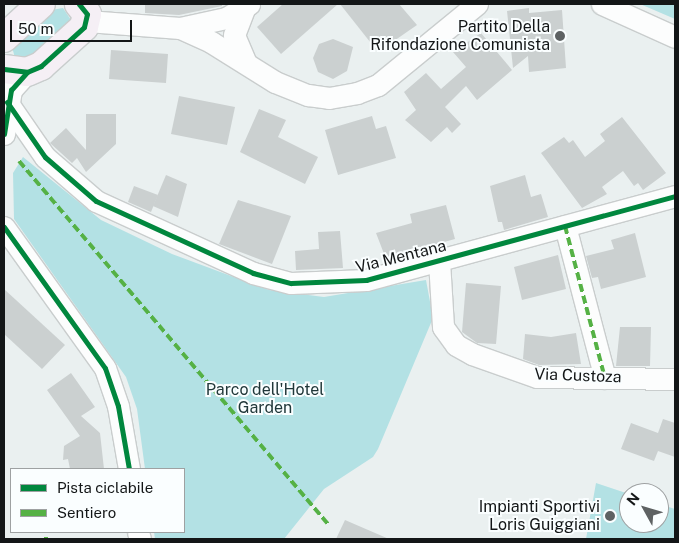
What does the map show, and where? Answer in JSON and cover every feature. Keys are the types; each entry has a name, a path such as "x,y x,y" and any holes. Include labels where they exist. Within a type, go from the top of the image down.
{"main road":[{"path":"41,4 9,54 41,66 83,12"}],"street":[{"path":"83,12 180,28 246,63 274,82 308,95 329,98 357,93 386,79 478,4"},
{"path":"602,4 675,37"},
{"path":"246,6 234,35 246,63"},
{"path":"180,28 221,20 246,6"},
{"path":"4,134 7,102 14,84 9,54"},
{"name":"Via Mentana","path":"7,102 31,141 83,193 153,230 260,275 298,284 347,282 439,261 675,196"},
{"path":"565,226 605,378"},
{"path":"4,227 105,368 118,406 129,468"},
{"name":"Via Custoza","path":"439,261 441,322 456,345 528,375 675,379"}],"green space":[{"path":"640,4 675,4 675,19"},
{"path":"63,8 71,20 32,58 15,58 12,47 51,10"},
{"name":"Parco dell'Hotel Garden","path":"23,157 101,220 172,254 269,290 324,297 426,280 433,318 373,457 324,489 284,539 155,539 154,533 185,533 185,468 145,468 137,409 126,377 14,219 13,173"},
{"name":"Impianti Sportivi Loris Guiggiani","path":"596,483 619,491 619,533 669,533 669,507 675,509 675,539 586,539"}],"building":[{"path":"145,4 222,4 222,6 179,15 145,13"},
{"path":"283,4 338,4 281,54 257,27"},
{"path":"340,4 399,4 417,25 378,52"},
{"path":"529,8 529,13 562,10 566,68 529,72 528,56 513,68 507,11"},
{"path":"481,33 512,70 477,100 466,86 445,107 461,124 452,133 447,127 431,142 405,120 416,110 404,92 426,73 441,89 466,67 453,52"},
{"path":"333,39 353,47 347,71 333,79 318,72 313,58 319,44"},
{"path":"111,50 168,54 166,83 109,79"},
{"path":"179,96 235,107 227,145 171,134"},
{"path":"259,109 286,120 278,137 318,157 305,184 240,152"},
{"path":"86,114 116,114 116,144 86,172 77,158 72,163 50,143 66,128 86,150"},
{"path":"372,116 376,129 386,126 396,158 338,175 325,130"},
{"path":"622,117 666,173 643,190 638,183 634,186 623,171 602,187 607,194 582,208 541,153 564,137 569,143 573,140 585,157 605,141 600,134"},
{"path":"166,175 187,184 178,217 153,206"},
{"path":"525,175 531,197 541,194 548,217 504,230 502,222 498,222 490,186"},
{"path":"134,186 158,195 151,212 128,202"},
{"path":"238,200 291,216 272,264 219,244"},
{"path":"446,205 455,239 426,247 427,250 386,259 376,233 412,223 410,214"},
{"path":"340,231 343,268 296,270 295,251 319,249 318,232"},
{"path":"635,233 646,277 601,289 598,277 592,278 586,256 614,249 611,240"},
{"path":"558,255 566,289 522,300 514,267"},
{"path":"466,283 501,286 496,344 477,343 462,332"},
{"path":"4,289 65,345 42,369 4,334"},
{"path":"620,327 651,327 650,366 616,366"},
{"path":"576,333 581,364 539,365 523,359 525,334 551,337"},
{"path":"71,373 95,407 81,416 100,433 104,468 70,468 68,459 63,460 64,446 80,436 47,390"},
{"path":"663,419 675,423 675,457 658,451 654,461 621,449 631,423 658,433"},
{"path":"345,520 389,539 336,539"}],"marked path":[{"path":"19,161 329,525"},
{"path":"565,226 605,378"}],"cycle path":[{"path":"4,69 27,72 41,66 84,27 87,14 79,4"},
{"path":"4,134 11,90 27,72"},
{"path":"7,102 45,157 96,201 253,273 291,283 366,280 675,196"},
{"path":"4,227 105,368 118,406 129,468"}],"place":[{"name":"Partito Della Rifondazione Comunista","path":"560,36"},
{"name":"Impianti Sportivi Loris Guiggiani","path":"610,516"}]}
